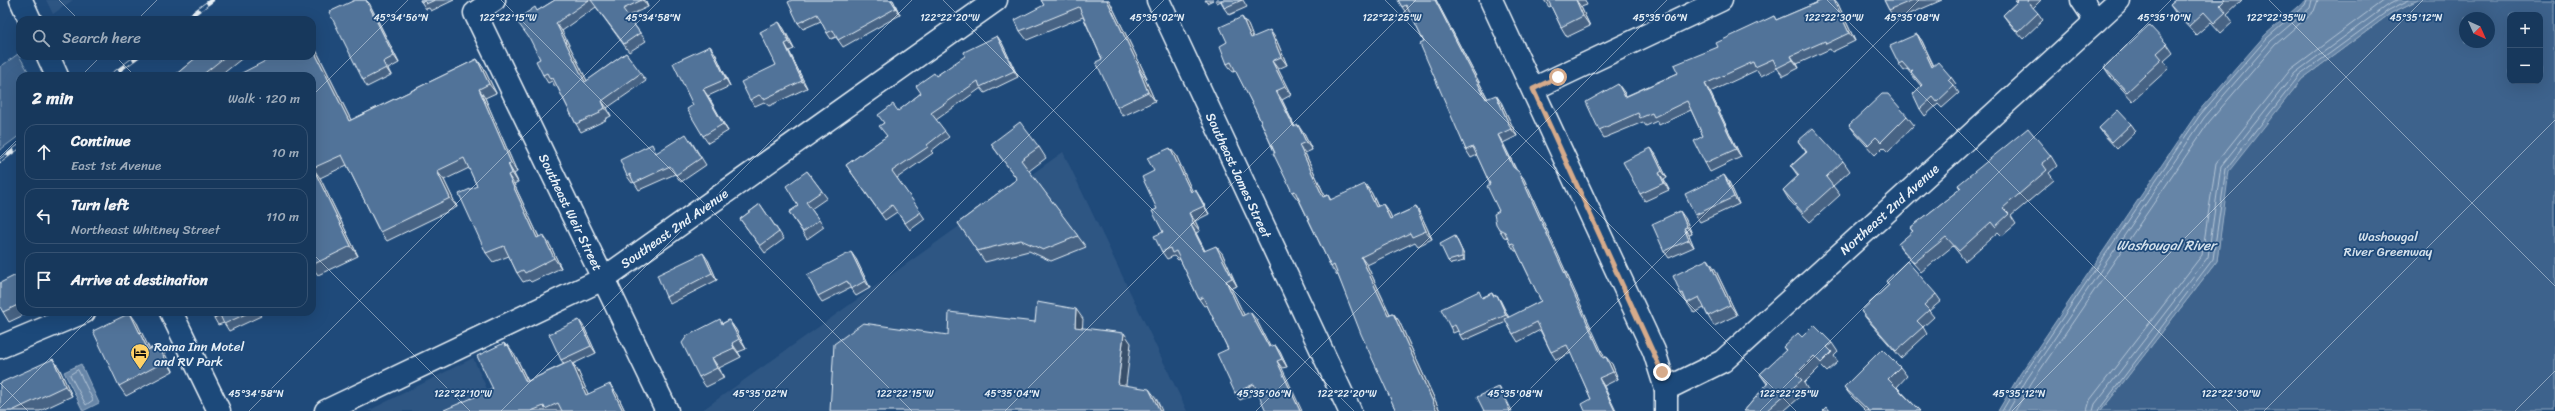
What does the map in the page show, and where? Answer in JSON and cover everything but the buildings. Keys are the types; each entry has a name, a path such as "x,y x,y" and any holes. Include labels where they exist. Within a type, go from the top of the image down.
{"street":[{"path":"20,0 28,16"},
{"name":"Southeast Weir Street","path":"494,0 475,13 666,411"},
{"name":"Southeast 2nd Avenue","path":"326,411 603,279 996,0"},
{"name":"Southeast James Street","path":"1158,0 1320,351 1350,411"},
{"path":"1491,0 1654,351 1666,389 1666,411"},
{"path":"1533,89 1721,0"},
{"path":"2082,0 2096,21"},
{"name":"Northeast 2nd Avenue","path":"1666,389 1723,361 2119,0"},
{"path":"50,60 55,72"},
{"path":"0,347 74,316"},
{"path":"173,316 219,411"}],"shaded area":[{"path":"46,0 73,0 53,14"},
{"path":"1063,152 1187,411 701,411"},
{"path":"473,358 497,411 368,411"}],"green space":[{"name":"Washougal River Greenway","path":"2418,0 2555,0 2555,411 2101,411 2217,261 2228,171 2302,79 2391,13"},
{"path":"16,55 16,60 22,60 29,72 16,72 16,138 0,150 0,67"}],"water":[{"name":"Washougal River","path":"2305,0 2418,0 2391,13 2302,79 2229,171 2217,261 2101,411 1998,411 2020,374 2197,113 2265,35"},
{"path":"81,364 99,403 83,411 64,372"}],"railway":[{"path":"190,16 212,0"},
{"path":"116,72 133,60"},
{"path":"0,161 16,149"}],"place":[{"name":"Rama Inn Motel and RV Park","path":"140,370"}],"route":[{"path":"1558,77 1533,89 1654,351 1662,372"}]}
